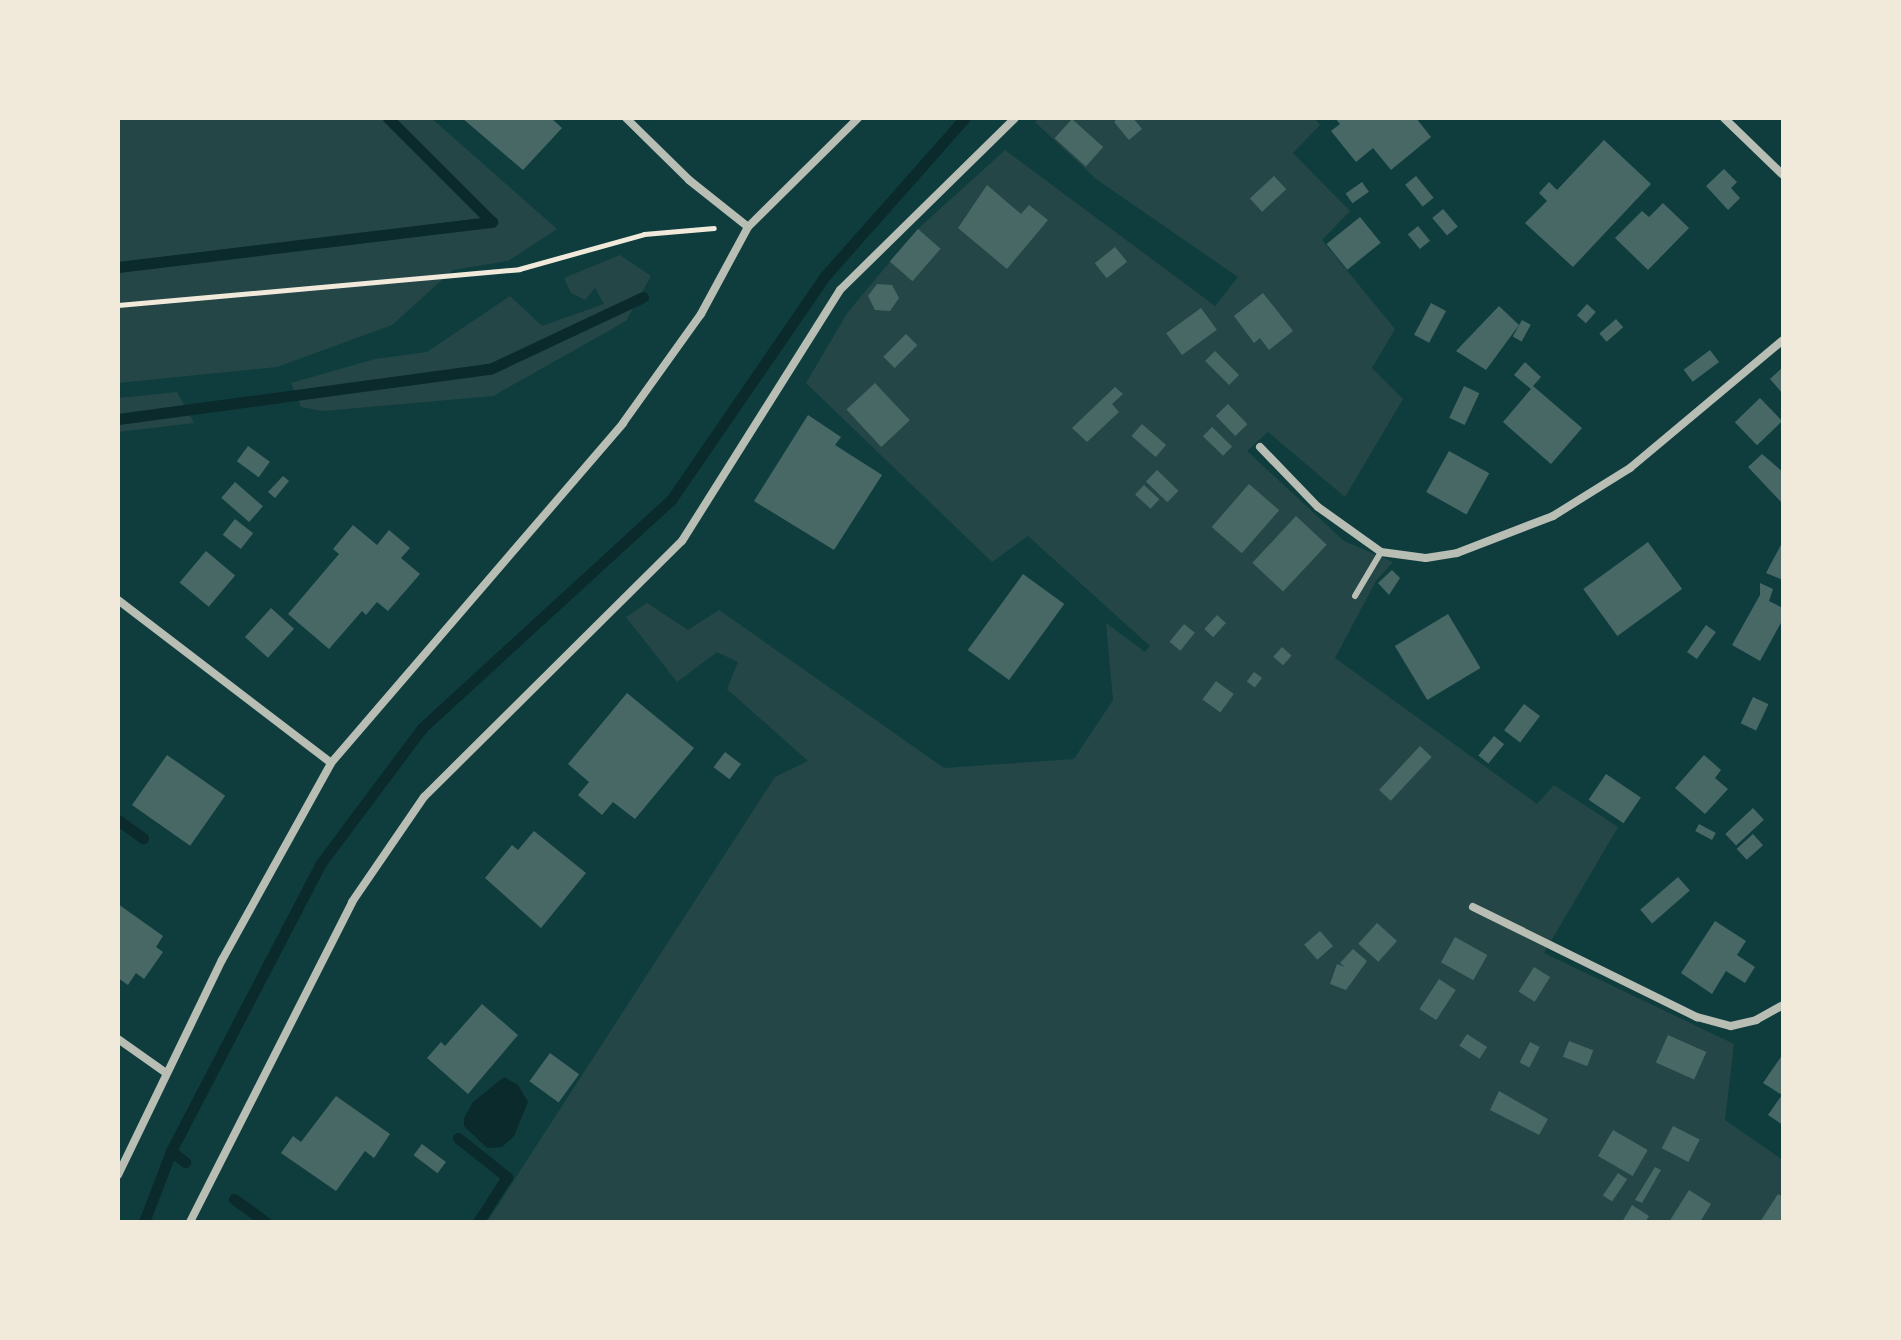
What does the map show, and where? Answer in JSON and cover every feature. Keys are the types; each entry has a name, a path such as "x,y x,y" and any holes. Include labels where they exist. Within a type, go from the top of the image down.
{"street":[{"path":"626,118 689,180 748,227"},
{"path":"118,1175 166,1073 331,763 623,423 701,314 748,227 858,118"},
{"path":"190,1222 352,902 424,797 682,541 840,290 1015,118"},
{"path":"1724,118 1783,175"},
{"path":"1260,447 1318,507 1381,552 1426,558 1457,553 1553,516 1630,468 1783,340"},
{"path":"118,600 331,763"},
{"path":"1473,907 1697,1017 1731,1026 1756,1020 1783,1005"},
{"path":"118,1039 166,1073"}],"lane":[{"path":"1355,596 1381,552"}],"path":[{"path":"118,305 519,269 644,234 748,227"}],"shaded area":[{"path":"118,118 431,118 557,229 508,261 453,270 392,325 277,367 118,383"},
{"path":"1040,118 1314,118 1320,125 1293,153 1350,211 1322,240 1395,329 1372,368 1403,399 1345,497 1268,432 1247,451 1344,541 1393,562 1376,581 1335,658 1537,804 1554,785 1618,827 1544,953 1734,1044 1725,1120 1783,1160 1783,1222 487,1222 775,777 808,761 727,689 738,662 717,652 677,682 626,617 647,603 688,630 719,610 944,768 1074,759 1113,700 1106,623 1145,652 1150,646 1028,536 992,562 806,383 848,312 918,229 1005,150 1215,306 1238,277 1096,179 1035,122"},
{"path":"620,255 651,276 626,321 493,396 323,411 301,407 291,383 375,359 427,352 510,296 542,326 604,304 595,288 585,300 571,293 564,278"},
{"path":"177,392 194,423 118,432 118,398"},
{"path":"504,1077 518,1085 528,1102 514,1136 502,1147 487,1148 464,1126 464,1118 473,1102"}],"building":[{"path":"462,118 551,118 562,128 523,170"},
{"path":"1118,118 1133,118 1142,129 1129,140 1114,122"},
{"path":"1335,118 1416,118 1431,137 1391,170 1373,148 1356,162 1331,131 1340,124"},
{"path":"1072,119 1103,147 1086,166 1055,138"},
{"path":"1604,140 1651,184 1573,267 1525,223 1547,201 1539,193 1549,182 1557,190"},
{"path":"1724,169 1737,182 1731,188 1740,198 1728,210 1706,186"},
{"path":"1274,176 1286,189 1262,212 1250,199"},
{"path":"1416,176 1434,198 1423,207 1405,185"},
{"path":"1362,182 1369,192 1352,203 1346,193"},
{"path":"987,185 1021,214 1029,205 1048,220 1007,269 958,228"},
{"path":"1663,203 1689,228 1648,270 1615,238 1642,211 1649,217"},
{"path":"1443,209 1458,227 1447,236 1432,218"},
{"path":"1360,217 1381,243 1347,270 1327,244"},
{"path":"1418,226 1430,241 1420,249 1408,234"},
{"path":"918,229 941,249 912,281 890,261"},
{"path":"1115,247 1127,262 1107,278 1095,263"},
{"path":"877,284 892,285 899,298 890,311 875,310 868,296"},
{"path":"1263,293 1293,331 1269,350 1260,338 1254,343 1234,316"},
{"path":"1431,303 1446,311 1429,343 1414,335"},
{"path":"1587,304 1596,312 1586,323 1577,315"},
{"path":"1499,306 1519,325 1486,370 1456,351"},
{"path":"1201,308 1217,330 1182,355 1166,333"},
{"path":"1616,319 1623,327 1607,342 1599,333"},
{"path":"1522,320 1531,325 1522,341 1513,337"},
{"path":"906,334 917,345 895,368 883,357"},
{"path":"1710,350 1719,362 1693,382 1684,370"},
{"path":"1215,351 1239,375 1229,385 1205,361"},
{"path":"1525,362 1541,377 1533,386 1582,428 1551,464 1503,422 1531,389 1514,375"},
{"path":"1783,367 1783,394 1770,379"},
{"path":"875,383 910,420 881,447 846,410"},
{"path":"1464,386 1479,393 1465,425 1449,418"},
{"path":"1115,387 1123,394 1112,404 1119,412 1087,442 1072,428"},
{"path":"1760,398 1782,421 1757,445 1735,422"},
{"path":"1228,404 1247,424 1235,436 1216,416"},
{"path":"808,415 841,437 835,445 882,475 834,550 754,501"},
{"path":"1142,424 1166,445 1156,457 1132,436"},
{"path":"1212,427 1232,446 1223,456 1203,436"},
{"path":"248,446 270,462 259,477 237,461"},
{"path":"1449,451 1489,473 1466,514 1426,492"},
{"path":"1762,454 1783,472 1781,502 1748,467"},
{"path":"1157,470 1179,491 1167,502 1146,482"},
{"path":"283,476 289,481 275,498 268,492"},
{"path":"235,482 263,506 249,522 221,498"},
{"path":"1249,484 1279,510 1242,553 1212,527"},
{"path":"1144,485 1159,499 1150,509 1135,495"},
{"path":"1296,516 1327,545 1283,591 1252,563"},
{"path":"235,519 253,533 241,549 223,535"},
{"path":"353,525 377,545 389,530 410,548 401,558 420,574 388,611 377,602 366,615 362,611 329,649 288,614 339,554 333,549"},
{"path":"1783,541 1783,580 1766,573"},
{"path":"1648,542 1682,589 1617,636 1583,589"},
{"path":"206,551 235,575 209,607 180,582"},
{"path":"1392,570 1400,578 1389,595 1378,583"},
{"path":"1023,574 1064,604 1009,680 968,650"},
{"path":"1760,583 1773,589 1769,601 1783,608 1783,619 1760,661 1732,645 1760,595"},
{"path":"271,608 294,629 268,658 245,637"},
{"path":"1448,614 1480,668 1427,700 1395,646"},
{"path":"1217,615 1226,623 1213,637 1204,629"},
{"path":"1184,624 1195,633 1180,651 1170,642"},
{"path":"1706,625 1716,632 1697,659 1687,652"},
{"path":"1282,647 1292,656 1283,665 1273,657"},
{"path":"1254,672 1262,678 1255,688 1247,682"},
{"path":"1216,681 1234,694 1220,713 1202,700"},
{"path":"627,693 694,748 635,819 613,802 602,815 578,795 589,782 568,764"},
{"path":"1753,697 1768,704 1756,730 1741,723"},
{"path":"1524,704 1540,716 1520,742 1504,730"},
{"path":"1494,736 1504,744 1488,764 1478,755"},
{"path":"1420,746 1432,757 1391,801 1379,790"},
{"path":"725,752 741,764 730,779 714,767"},
{"path":"167,755 225,796 190,846 132,805"},
{"path":"1704,755 1721,770 1715,778 1728,789 1705,814 1675,788"},
{"path":"1606,774 1641,797 1623,823 1589,800"},
{"path":"1753,808 1764,820 1736,846 1725,834"},
{"path":"1699,824 1716,833 1712,840 1695,831"},
{"path":"534,831 586,873 541,928 485,878 512,845 518,850"},
{"path":"1753,834 1763,845 1747,860 1737,849"},
{"path":"1678,877 1690,891 1652,923 1640,910"},
{"path":"118,904 163,936 156,947 163,952 144,979 136,973 128,985 118,978"},
{"path":"1715,921 1746,941 1737,955 1755,967 1745,983 1726,971 1712,994 1681,973"},
{"path":"1377,923 1397,941 1378,962 1358,944"},
{"path":"1320,931 1333,946 1317,960 1304,945"},
{"path":"1455,937 1487,955 1473,980 1441,962"},
{"path":"1353,949 1367,961 1346,990 1330,984 1337,964 1345,967 1340,963"},
{"path":"1534,967 1550,977 1535,1002 1519,992"},
{"path":"1439,979 1456,990 1436,1020 1419,1009"},
{"path":"482,1004 518,1035 468,1094 427,1058 441,1042 445,1046"},
{"path":"1467,1034 1487,1047 1480,1059 1459,1046"},
{"path":"1668,1035 1706,1052 1694,1079 1656,1062"},
{"path":"1569,1041 1593,1050 1587,1066 1563,1057"},
{"path":"1530,1042 1540,1047 1529,1067 1520,1062"},
{"path":"550,1053 579,1074 559,1102 529,1081"},
{"path":"1783,1054 1783,1125 1768,1115 1782,1095 1763,1083"},
{"path":"1499,1091 1548,1119 1539,1135 1490,1110"},
{"path":"336,1096 390,1134 374,1158 365,1151 336,1191 281,1153 293,1136 301,1142"},
{"path":"1673,1126 1700,1140 1688,1162 1662,1148"},
{"path":"1613,1130 1648,1150 1633,1176 1598,1156"},
{"path":"422,1144 446,1162 438,1173 414,1155"},
{"path":"1655,1167 1661,1170 1642,1203 1635,1200"},
{"path":"1618,1173 1627,1179 1612,1202 1603,1195"},
{"path":"1689,1190 1711,1204 1700,1222 1669,1222"},
{"path":"1778,1194 1783,1197 1783,1222 1760,1222"},
{"path":"1632,1205 1649,1216 1645,1222 1622,1222"}],"waterway":[{"path":"388,118 492,222"},
{"path":"144,1222 171,1151 321,863 422,728 671,500 825,276 965,118"},
{"path":"118,267 492,222"},
{"path":"118,419 490,369 643,297"},
{"path":"118,820 143,838"},
{"path":"458,1138 507,1177 478,1222"},
{"path":"171,1151 185,1162"},
{"path":"234,1199 266,1222"}]}
